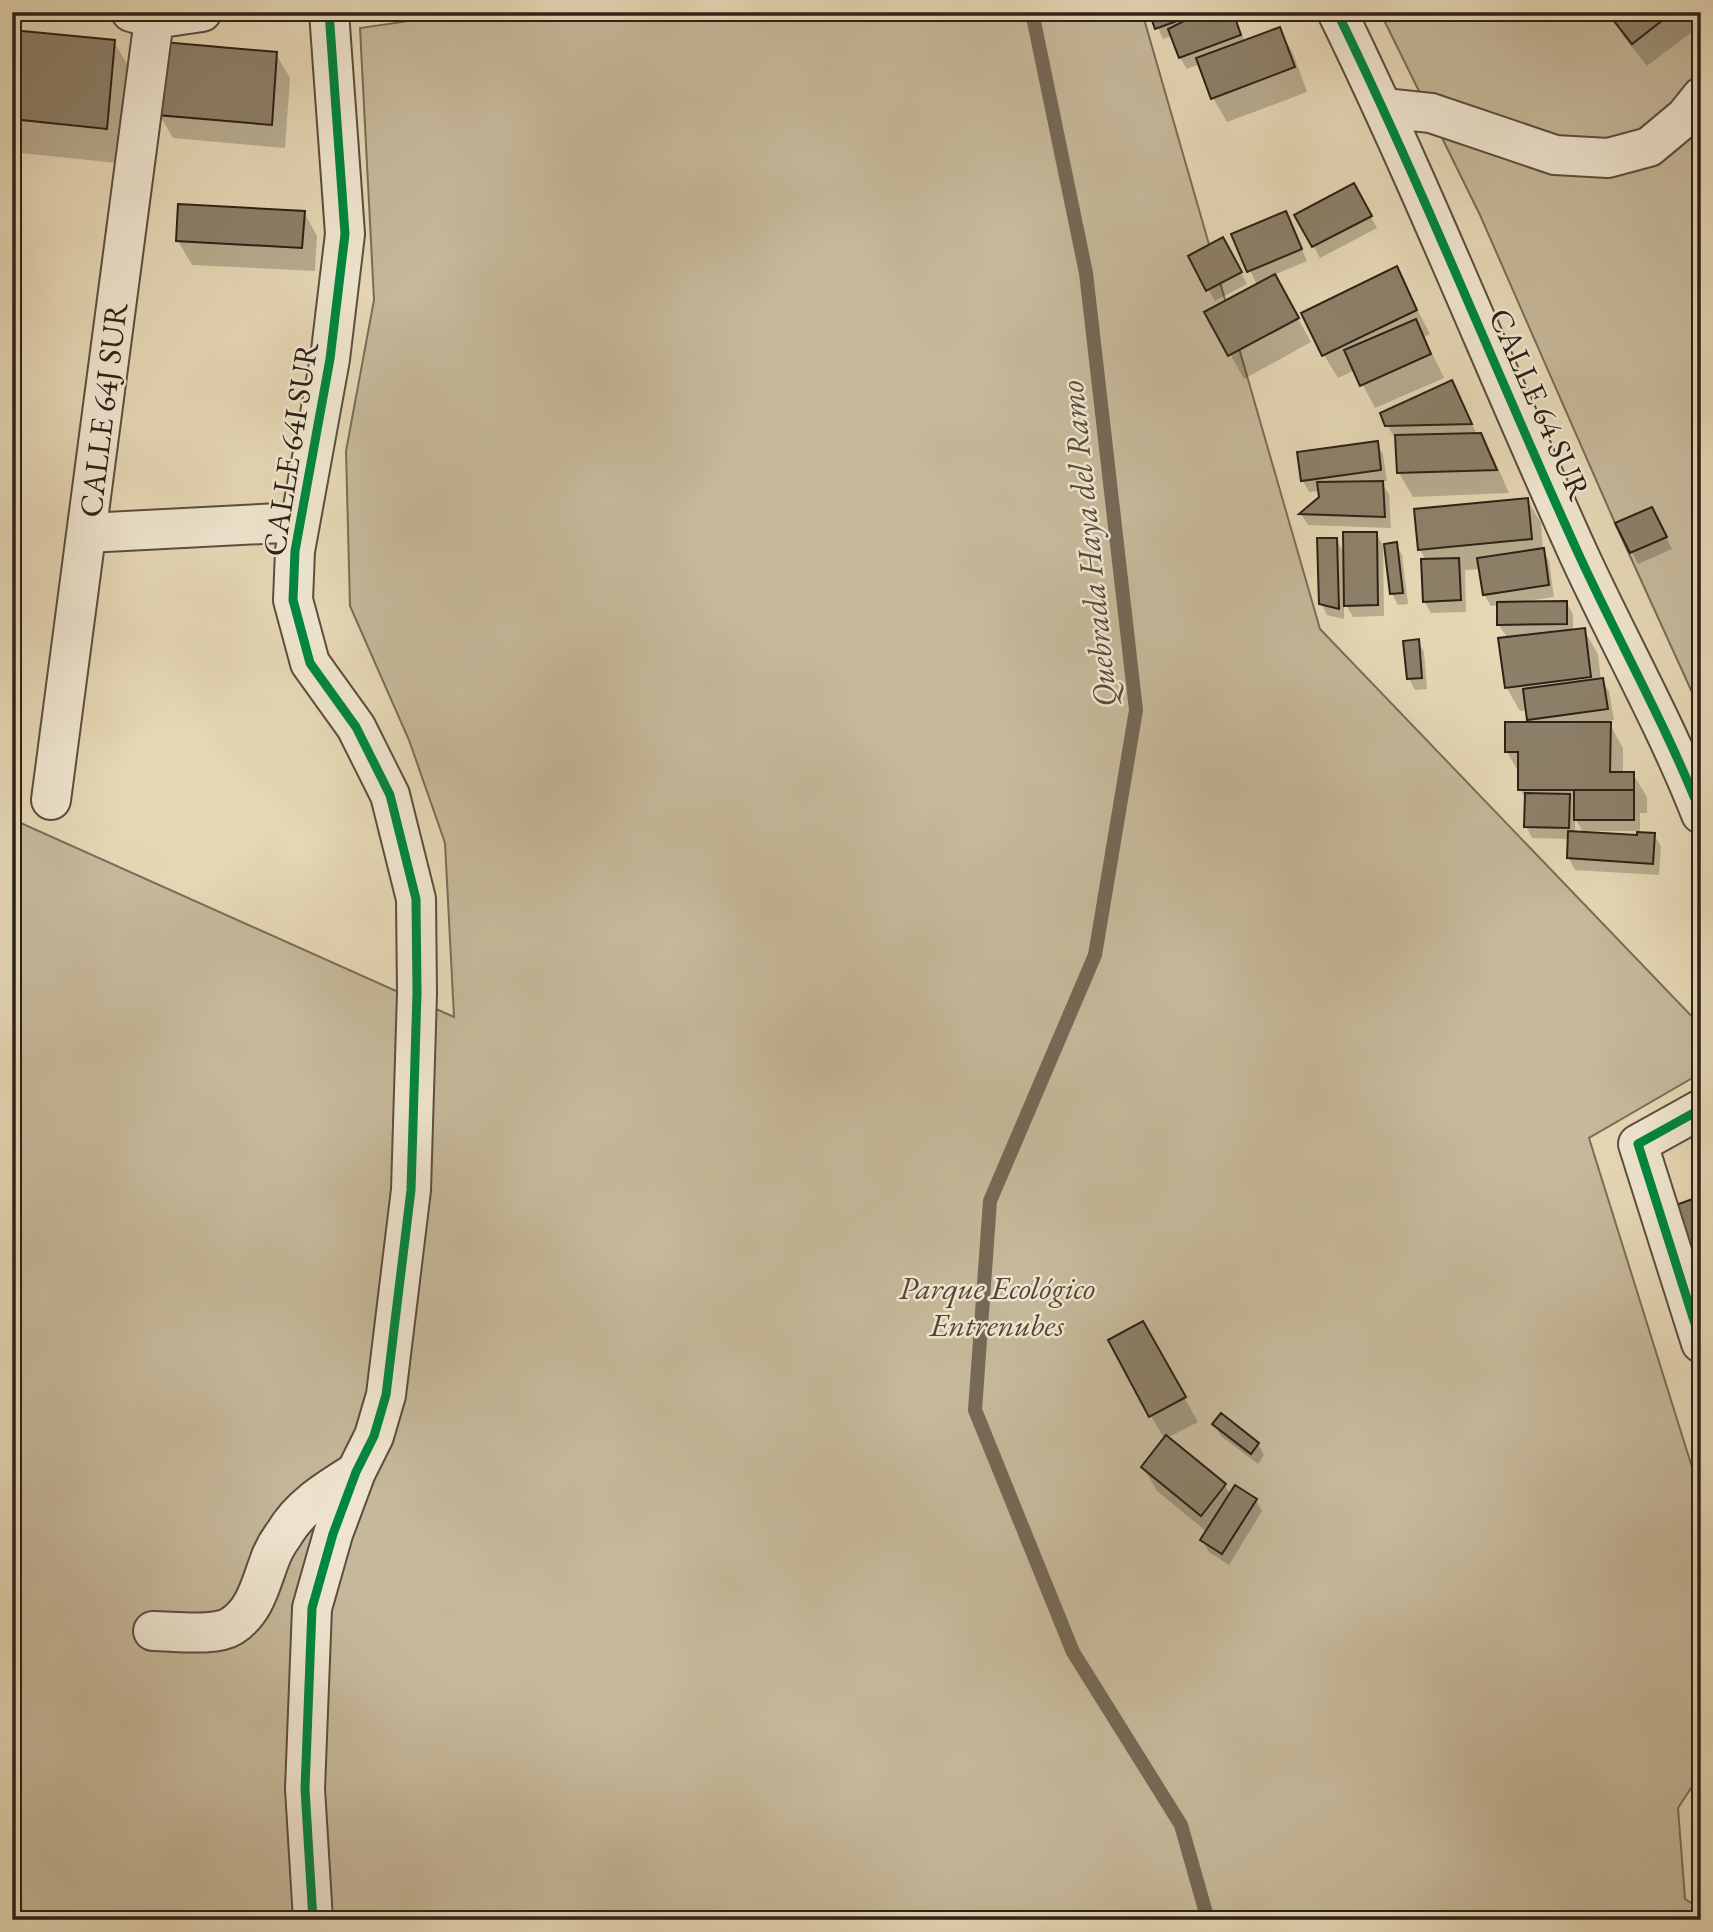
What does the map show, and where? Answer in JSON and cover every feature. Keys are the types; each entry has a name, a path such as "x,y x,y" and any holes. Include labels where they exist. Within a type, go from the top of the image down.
{"street":[{"path":"143,16 202,12"},
{"name":"CALLE 64I SUR","path":"313,1920 305,1789 312,1608 333,1534 356,1472 374,1436 386,1395 411,1190 417,993 416,899 390,795 356,727 310,663 293,600 295,551 330,359 345,234 329,12"},
{"name":"CALLE 64 SUR","path":"1337,12 1384,108 1580,556 1659,716 1701,814"},
{"name":"CALLE 64J SUR","path":"51,800 87,533 143,16"},
{"path":"1384,108 1431,113 1555,155 1608,158 1648,147 1685,117 1701,97"},
{"path":"87,533 300,522"},
{"path":"1701,1109 1638,1144 1701,1343"},
{"path":"153,1631 218,1631 232,1626 249,1610 261,1588 269,1561 285,1532 319,1495 356,1472"}],"green space":[{"name":"Parque Ecológico Entrenubes","path":"471,12 1142,12 1320,629 1701,1026 1701,1073 1589,1138 1701,1496 1701,1773 1678,1808 1685,1899 1701,1909 1701,1920 12,1920 12,819 454,1017 445,843 409,740 350,606 346,451 374,300 360,28"},
{"path":"1380,12 1701,12 1701,712 1480,215"}],"building":[{"path":"1149,12 1202,12 1155,29"},
{"path":"1202,12 1233,12 1241,35 1179,58 1168,29"},
{"path":"1607,12 1673,12 1632,44"},
{"path":"1280,27 1295,67 1211,99 1196,58"},
{"path":"12,30 115,40 107,129 12,119"},
{"path":"163,42 277,52 272,125 157,115"},
{"path":"1354,183 1372,216 1312,247 1294,215"},
{"path":"178,204 305,211 302,248 176,241"},
{"path":"1286,211 1302,249 1247,272 1231,234"},
{"path":"1223,237 1242,272 1206,291 1188,256"},
{"path":"1397,266 1417,310 1322,356 1301,313"},
{"path":"1275,274 1299,318 1228,356 1204,312"},
{"path":"1416,319 1431,354 1360,386 1344,350"},
{"path":"1452,380 1472,424 1385,426 1380,413"},
{"path":"1481,433 1497,470 1397,473 1395,435"},
{"path":"1378,441 1381,470 1301,481 1297,452"},
{"path":"1383,481 1385,517 1299,514 1319,497 1317,482"},
{"path":"1528,498 1532,539 1418,550 1414,509"},
{"path":"1652,507 1667,537 1630,553 1615,523"},
{"path":"1343,532 1377,532 1378,605 1344,606"},
{"path":"1317,538 1337,538 1339,609 1319,604"},
{"path":"1397,542 1403,593 1390,594 1384,544"},
{"path":"1544,548 1549,585 1483,595 1477,558"},
{"path":"1459,558 1461,600 1423,602 1421,559"},
{"path":"1567,601 1567,624 1497,625 1497,602"},
{"path":"1585,628 1591,677 1505,688 1498,638"},
{"path":"1694,631 1701,631 1701,704 1697,704"},
{"path":"1419,639 1422,678 1407,679 1403,641"},
{"path":"1603,678 1608,709 1527,720 1523,689"},
{"path":"1505,722 1611,722 1610,772 1634,772 1634,790 1518,790 1518,752 1505,752"},
{"path":"1574,790 1634,790 1634,820 1574,820"},
{"path":"1525,793 1570,794 1569,828 1524,827"},
{"path":"1568,831 1637,835 1637,832 1655,833 1653,864 1567,858"},
{"path":"1701,1196 1701,1261 1693,1264 1673,1206"},
{"path":"1143,1321 1186,1397 1149,1417 1108,1340"},
{"path":"1221,1413 1259,1443 1251,1454 1212,1424"},
{"path":"1166,1435 1226,1484 1201,1516 1141,1467"},
{"path":"1235,1485 1257,1499 1222,1554 1200,1540"}],"waterway":[{"name":"Quebrada Haya del Ramo","path":"1032,12 1086,273 1136,710 1095,955 990,1201 975,1410 1073,1652 1181,1825 1208,1920"}],"cycle path":[{"path":"313,1920 305,1789 312,1608 333,1534 356,1472 374,1436 386,1395 411,1190 417,993 416,899 390,795 356,727 310,663 293,600 295,551 330,359 345,234 329,12"},
{"path":"1337,12 1400,147 1579,555 1658,716 1701,814"},
{"path":"1701,1109 1638,1144 1701,1343"}]}
